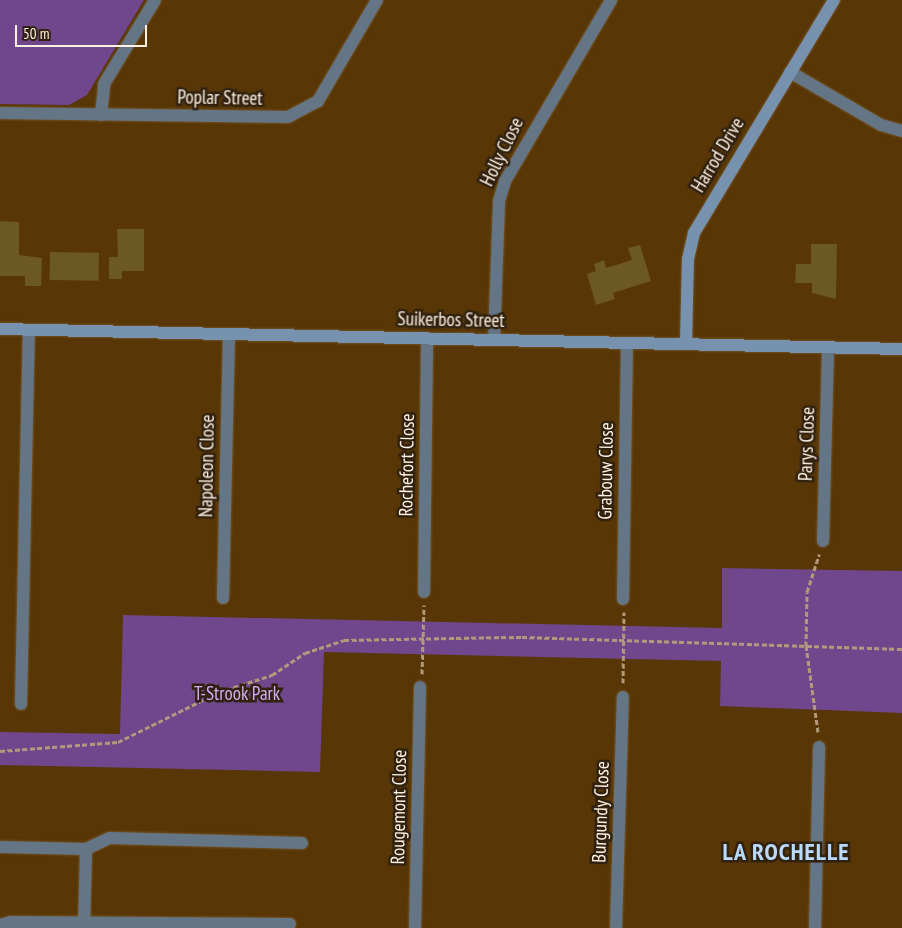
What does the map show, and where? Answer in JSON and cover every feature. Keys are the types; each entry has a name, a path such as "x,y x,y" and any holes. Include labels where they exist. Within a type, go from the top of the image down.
{"street":[{"path":"101,115 104,84 155,0"},
{"name":"Poplar Street","path":"0,113 278,118 298,114 318,101 377,0"},
{"name":"Holly Close","path":"494,340 499,201 505,181 611,0"},
{"name":"Harrod Drive","path":"686,344 688,259 694,233 834,0"},
{"path":"790,72 881,125 902,131"},
{"name":"Suikerbos Street","path":"0,329 902,349"},
{"path":"21,704 29,330"},
{"name":"Napoleon Close","path":"223,598 230,334"},
{"name":"Rochefort Close","path":"424,592 427,338"},
{"name":"Grabouw Close","path":"623,599 627,343"},
{"name":"Parys Close","path":"823,541 828,347"},
{"name":"Rougemont Close","path":"415,928 420,687"},
{"name":"Burgundy Close","path":"616,928 623,697"},
{"path":"815,928 820,747"},
{"path":"0,847 86,849 110,838 302,843"},
{"path":"84,926 86,849"},
{"path":"0,925 11,922 84,926 290,924"}],"path":[{"path":"820,747 806,646 807,592 823,541"},
{"path":"420,687 425,638 424,592"},
{"path":"623,599 625,639 623,697"},
{"path":"0,751 118,742 219,692 272,675 326,644 425,638 625,639 902,649"}],"green space":[{"path":"0,0 144,0 87,95 69,105 0,104"},
{"name":"T-Strook Park","path":"722,568 902,571 902,713 720,706 721,661 324,652 320,772 0,765 0,732 120,734 123,615 722,628"}],"building":[{"path":"0,221 19,222 19,255 42,258 41,286 25,286 25,276 0,276"},
{"path":"117,229 144,229 144,271 122,271 122,279 109,279 109,257 118,257"},
{"path":"811,244 837,244 836,299 812,293 812,283 795,283 796,264 811,264"},
{"path":"640,245 651,281 613,293 615,299 596,305 587,274 596,271 594,264 604,260 606,268 632,260 628,248"},
{"path":"50,252 99,253 99,281 50,280"}],"district":[{"name":"LA ROCHELLE","path":"786,852"}]}
